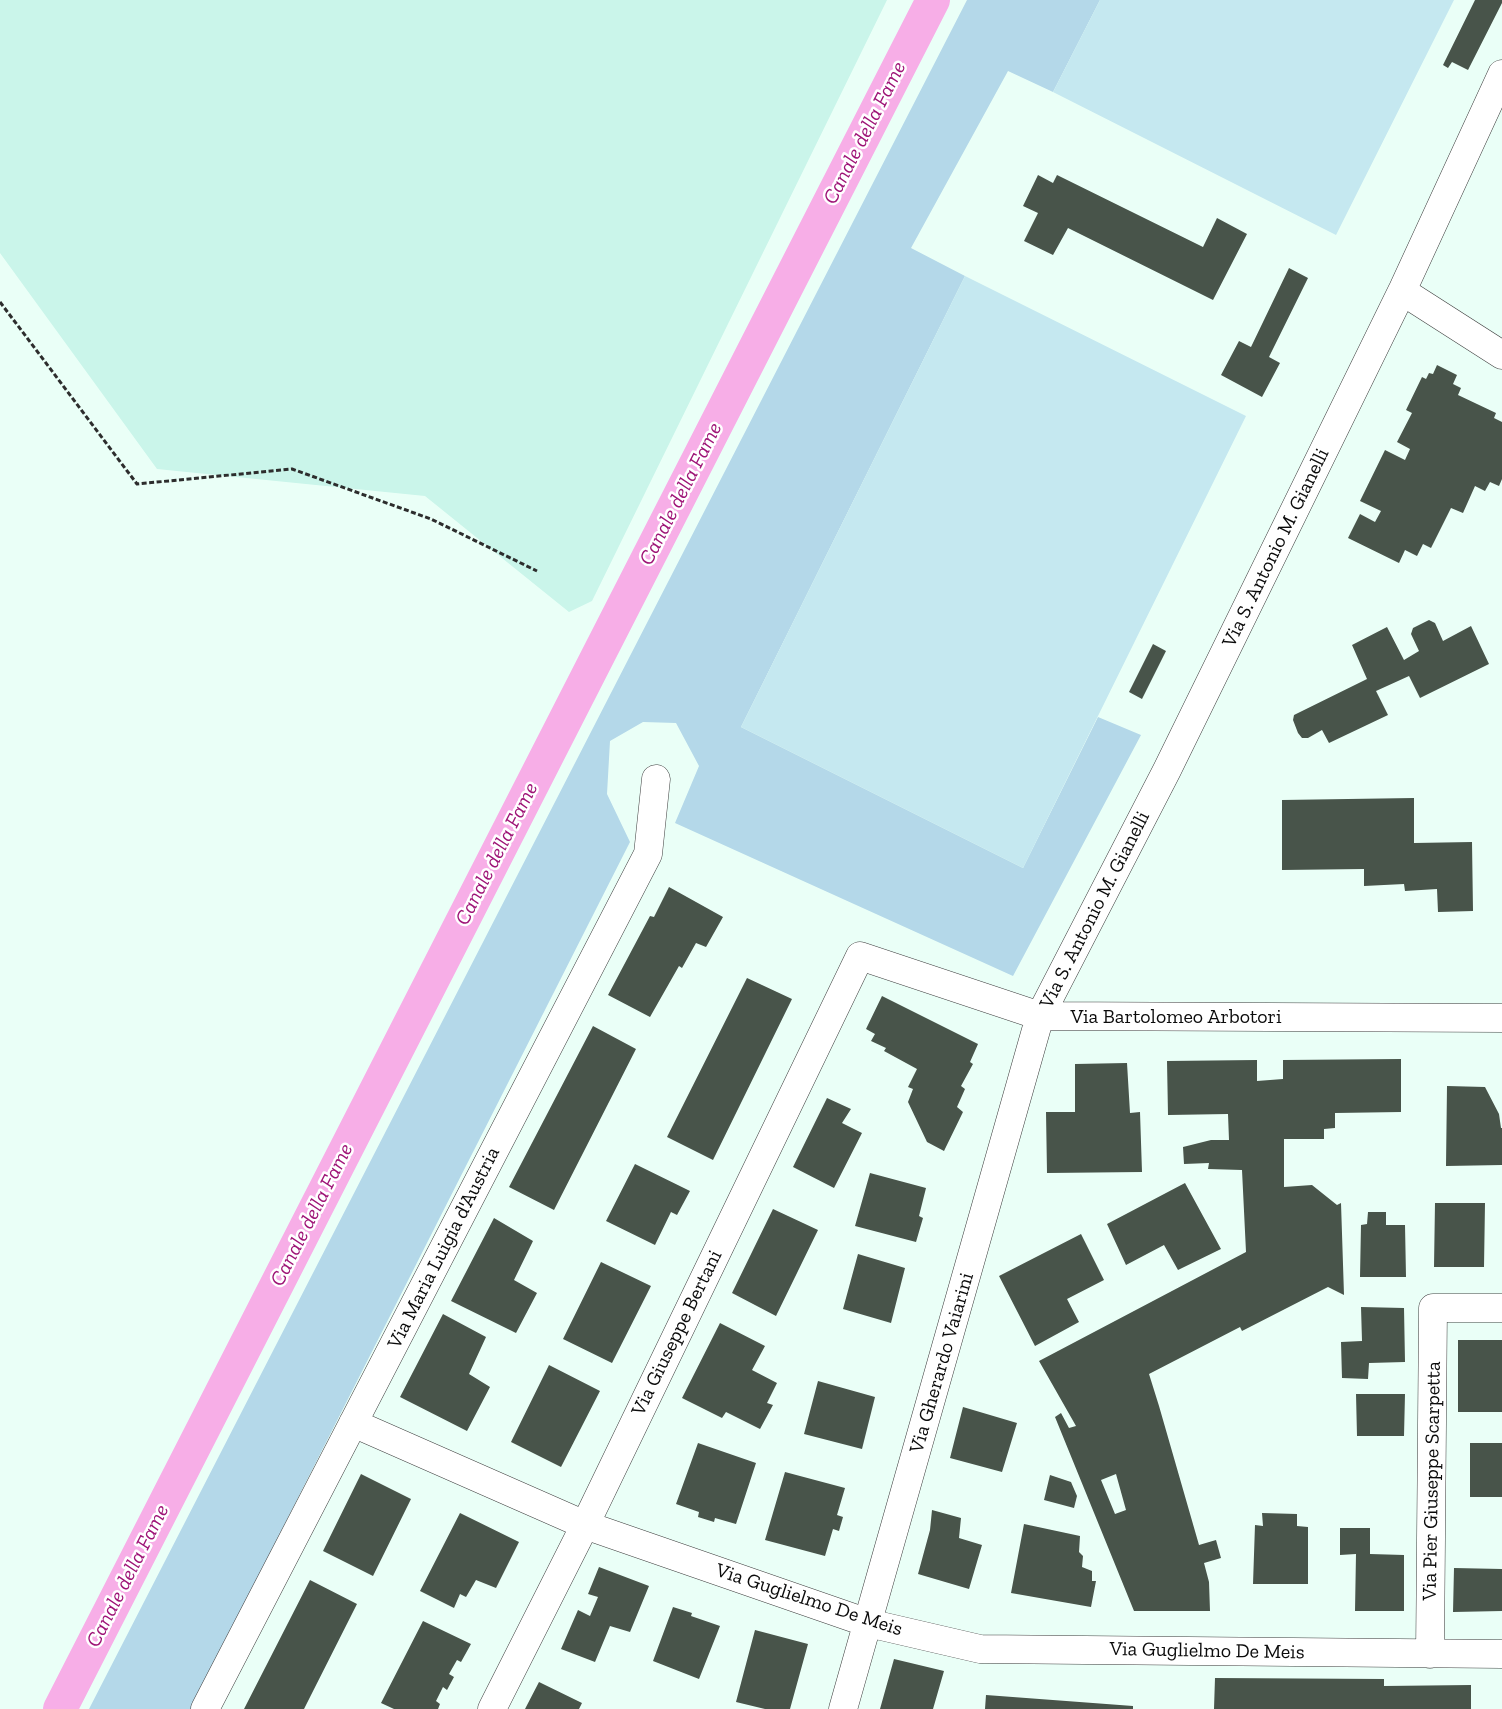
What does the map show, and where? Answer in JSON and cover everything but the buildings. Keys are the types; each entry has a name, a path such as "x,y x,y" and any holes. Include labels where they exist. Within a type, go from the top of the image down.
{"street":[{"name":"Via S. Antonio M. Gianelli","path":"1040,1016 1167,770 1402,291 1502,74"},
{"path":"1402,291 1502,356"},
{"name":"Via Maria Luigia d'Austria","path":"205,1709 648,854 656,780"},
{"name":"Via Bartolomeo Arbotori","path":"860,956 1040,1016 1502,1018"},
{"name":"Via Giuseppe Bertani","path":"492,1709 585,1525 860,956"},
{"name":"Via Gherardo Vaiarini","path":"843,1709 1040,1016"},
{"name":"Via Pier Giuseppe Scarpetta","path":"1430,1654 1434,1308 1502,1308"},
{"name":"Via Guglielmo De Meis","path":"353,1423 585,1525 868,1623 980,1649 1502,1654"}],"path":[{"path":"0,302 137,484 292,469 431,519 537,571"}],"shaded area":[{"path":"0,0 887,0 592,601 569,612 425,496 157,469 0,253"},
{"path":"967,0 1100,0 1053,92 1008,71 911,248 965,276 741,727 1023,868 1098,717 1141,735 1013,976 675,823 699,766 676,723 643,722 610,741 607,794 630,842 191,1709 89,1709"},
{"path":"1100,0 1454,0 1336,235 1053,92"},
{"path":"965,276 1246,416 1023,868 741,727"}],"waterway":[{"name":"Canale della Fame","path":"60,1709 933,0"}]}
